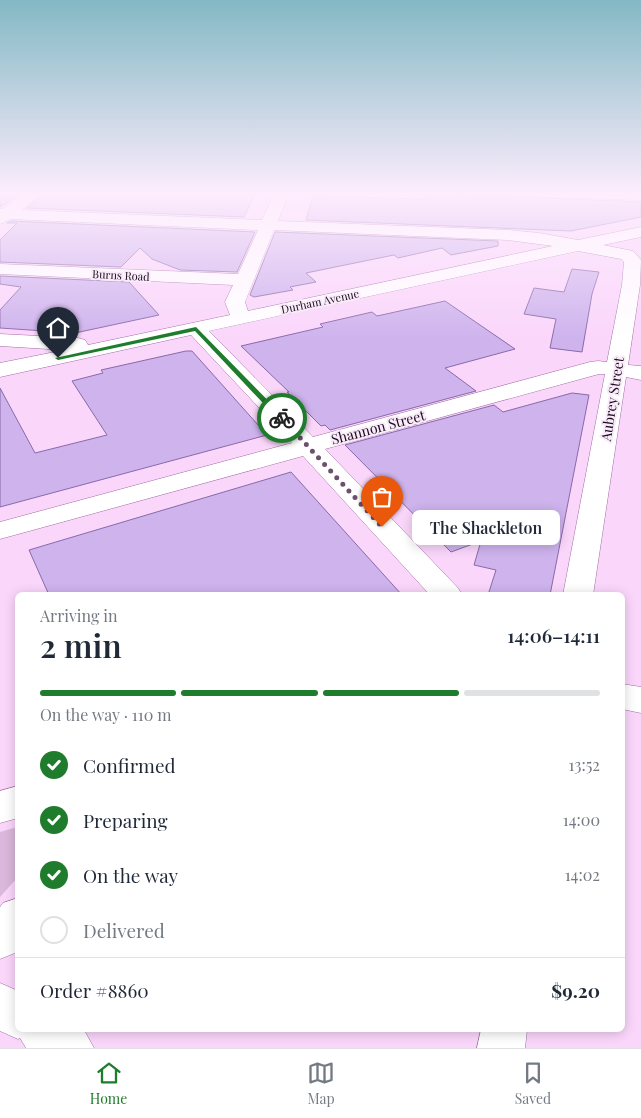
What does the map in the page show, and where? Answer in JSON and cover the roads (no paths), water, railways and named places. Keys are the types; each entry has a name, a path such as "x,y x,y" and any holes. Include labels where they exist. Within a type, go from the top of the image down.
{"street":[{"path":"241,319 234,302 260,241"},
{"path":"549,241 578,245"},
{"name":"Durham Avenue","path":"0,370 598,241"},
{"name":"Aubrey Street","path":"578,245 627,255 634,261 629,371 579,592"},
{"name":"Burns Road","path":"0,269 242,280"},
{"path":"196,328 444,592"},
{"path":"0,340 112,346"},
{"name":"Shannon Street","path":"0,531 598,367 629,371"},
{"path":"625,697 641,700"},
{"path":"0,806 15,803"},
{"path":"0,939 15,921"},
{"path":"0,1006 15,1014"},
{"path":"43,1032 70,1048"},
{"path":"501,1048 504,1032"}],"place":[{"name":"The Shackleton","path":"382,527"}]}
